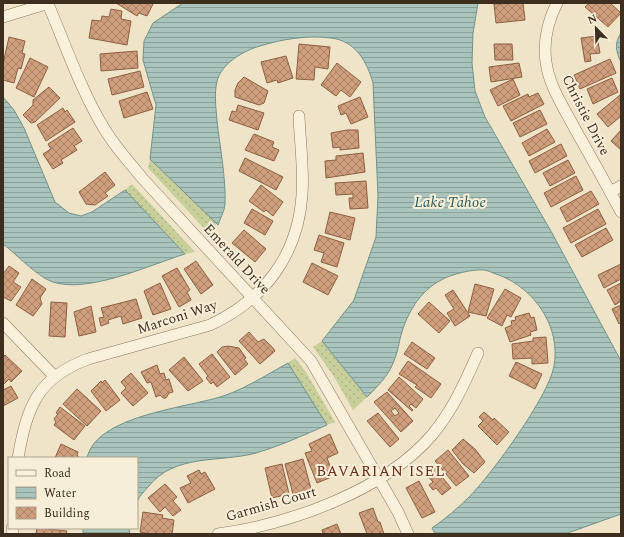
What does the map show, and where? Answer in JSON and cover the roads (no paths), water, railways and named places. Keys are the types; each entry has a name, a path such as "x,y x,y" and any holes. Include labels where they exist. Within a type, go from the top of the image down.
{"street":[{"path":"3,17 49,3"},
{"name":"Emerald Drive","path":"49,3 91,103 105,130 143,179 311,361 408,534"},
{"name":"Christie Drive","path":"557,3 548,25 545,43 546,63 552,85 621,212"},
{"name":"Marconi Way","path":"18,457 22,434 33,402 54,376 70,366 88,359 210,325 226,318 266,285 280,267 291,244 298,221 302,195 298,116"},
{"path":"610,192 621,186"},
{"path":"3,323 54,376"},
{"name":"Garmish Court","path":"218,534 251,528 304,513 341,498 378,479 413,453 431,435 460,394 478,353"}],"water":[{"name":"Lake Tahoe","path":"183,3 478,3 473,33 472,63 475,91 485,117 552,233 621,361 621,514 565,534 435,534 432,528 455,510 479,486 518,434 542,396 554,366 555,351 553,337 543,311 524,290 512,281 485,270 462,272 441,280 427,290 415,303 401,335 393,364 380,384 367,397 322,341 354,300 376,237 378,196 373,83 364,60 354,48 347,43 331,38 313,37 295,38 253,48 228,63 217,81 216,91 217,121 224,173 225,194 225,205 218,225 150,159 156,105 143,60 144,41 153,23"},
{"path":"621,33 621,62 616,48 617,40"},
{"path":"3,97 14,110 24,128 55,202 69,213 81,216 92,212 125,190 185,254 115,278 77,285 60,284 46,279 3,244"},
{"path":"288,363 327,425 283,444 256,453 198,461 171,469 159,476 138,500 138,457 87,457 94,443 108,431 126,422 169,409 210,400 234,392"},
{"path":"83,529 129,529 130,534 83,534"}],"district":[{"name":"BAVARIAN ISEL","path":"381,471"}]}
